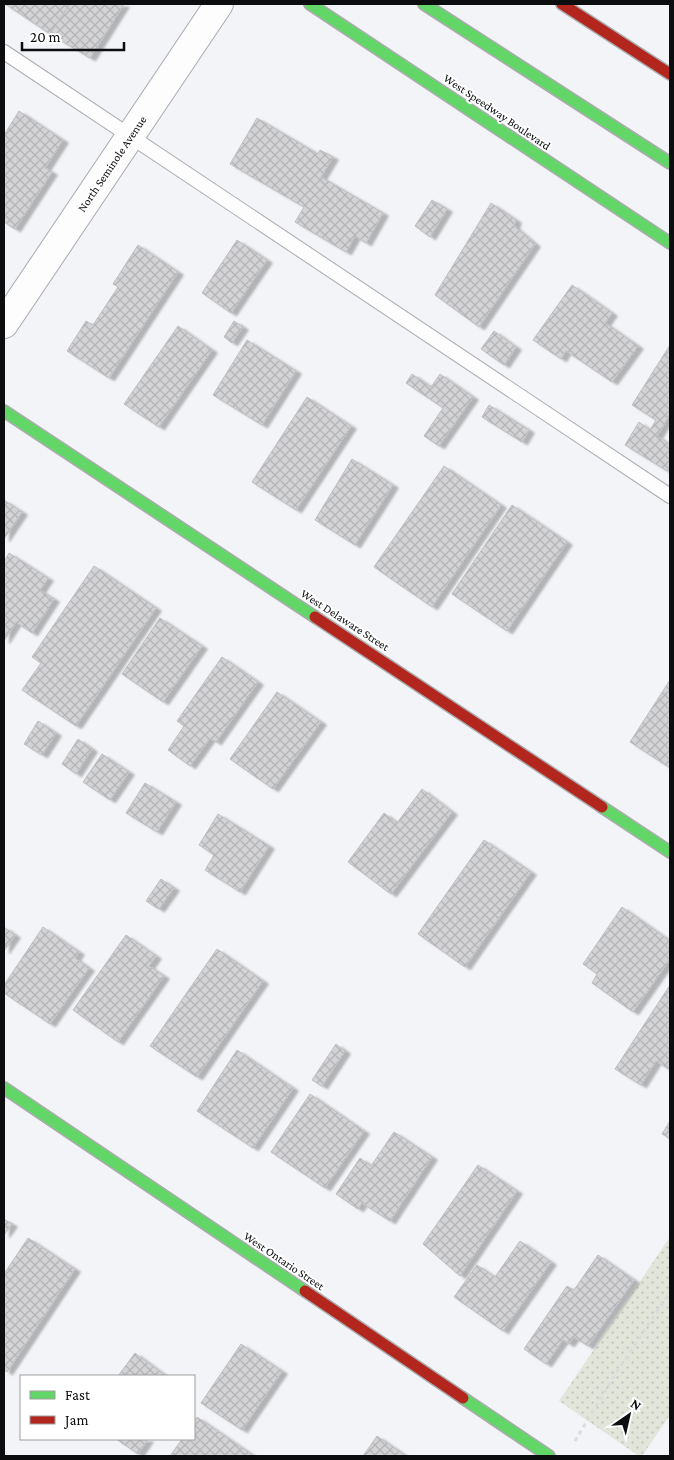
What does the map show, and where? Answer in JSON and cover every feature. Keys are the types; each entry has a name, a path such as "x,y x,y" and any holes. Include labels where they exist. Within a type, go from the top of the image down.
{"street":[{"name":"North Seminole Avenue","path":"4,324 220,4"},
{"name":"West Speedway Boulevard","path":"310,4 670,242"},
{"path":"424,4 670,163"},
{"path":"562,4 670,74"},
{"name":"West Delaware Street","path":"4,411 670,852"},
{"name":"West Ontario Street","path":"4,1088 549,1456"}],"lane":[{"path":"4,52 670,496"}],"path":[{"path":"580,1433 616,1373 670,1292"}],"shaded area":[{"path":"670,1237 670,1415 642,1456 639,1456 559,1401"}],"building":[{"path":"5,4 70,4 50,34"},
{"path":"70,4 124,4 90,58 50,34"},
{"path":"19,111 63,140 45,168 52,172 15,229 4,222 4,135"},
{"path":"257,118 318,154 320,150 333,157 321,177 383,213 366,243 355,236 346,252 295,222 304,207 230,164"},
{"path":"432,200 447,209 430,237 415,226"},
{"path":"491,203 516,220 514,226 535,244 479,327 435,295"},
{"path":"237,240 267,260 231,313 202,293"},
{"path":"138,245 178,272 109,378 67,351 86,321 93,325 118,287 113,284"},
{"path":"572,285 612,313 605,323 638,346 612,382 566,351 561,359 533,340"},
{"path":"234,321 243,327 232,343 224,337"},
{"path":"178,326 212,350 159,427 124,404"},
{"path":"494,331 516,347 504,365 481,349"},
{"path":"247,340 296,371 262,425 213,395"},
{"path":"670,345 670,414 657,436 670,444 670,466 667,471 625,445 639,422 650,430 656,420 632,405"},
{"path":"412,374 431,387 440,374 473,397 439,446 424,436 443,408 406,383"},
{"path":"307,397 351,426 296,510 252,482"},
{"path":"489,405 529,430 522,442 482,417"},
{"path":"352,459 393,485 355,545 315,520"},
{"path":"444,466 501,505 432,607 374,567"},
{"path":"4,500 22,512 4,539"},
{"path":"512,505 567,542 507,631 452,594"},
{"path":"9,553 48,578 40,590 54,599 32,633 16,622 4,641 4,562"},
{"path":"94,566 156,608 76,726 22,690 41,663 32,657"},
{"path":"160,618 202,646 163,702 122,674"},
{"path":"222,657 258,682 216,742 210,738 190,766 168,750 184,726 177,721"},
{"path":"670,680 670,768 630,742"},
{"path":"277,692 321,722 273,789 230,759"},
{"path":"38,721 56,733 42,755 24,744"},
{"path":"78,739 92,749 76,774 62,764"},
{"path":"102,754 129,772 110,800 83,782"},
{"path":"145,783 176,802 157,832 126,813"},
{"path":"422,789 452,812 391,894 348,862 384,813 397,823"},
{"path":"218,814 269,846 240,892 205,870 214,855 199,845"},
{"path":"484,840 531,872 465,967 418,934"},
{"path":"161,879 174,888 159,909 146,901"},
{"path":"622,907 670,941 670,959 633,1012 592,983 597,974 583,964"},
{"path":"4,927 15,935 4,951"},
{"path":"43,927 79,952 75,958 89,968 50,1024 4,993 4,985"},
{"path":"126,935 156,956 149,966 164,976 118,1042 73,1010"},
{"path":"217,949 263,981 197,1077 150,1046"},
{"path":"670,985 670,1070 656,1061 641,1085 615,1069"},
{"path":"336,1044 345,1051 322,1086 312,1080"},
{"path":"237,1050 293,1088 253,1148 197,1111"},
{"path":"310,1094 364,1131 325,1188 271,1152"},
{"path":"670,1121 670,1139 662,1134"},
{"path":"394,1132 432,1157 390,1221 362,1203 358,1209 336,1194 360,1158 371,1166"},
{"path":"478,1165 517,1191 460,1276 423,1244"},
{"path":"4,1219 12,1224 4,1235"},
{"path":"28,1238 75,1269 7,1372 4,1370 4,1274"},
{"path":"520,1241 551,1262 503,1331 454,1297 477,1265 495,1277"},
{"path":"598,1255 634,1280 588,1346 574,1337 569,1344 563,1340 546,1364 524,1349 567,1286 574,1290"},
{"path":"241,1344 282,1371 242,1430 201,1403"},
{"path":"135,1353 165,1375 119,1375"},
{"path":"197,1417 254,1456 170,1456 181,1440 195,1440 195,1420"},
{"path":"377,1436 406,1456 363,1456"},
{"path":"117,1440 147,1440 138,1454"}],"traffic: fast":[{"path":"310,4 670,243"},
{"path":"424,4 670,163"},
{"path":"4,411 315,617"},
{"path":"602,807 670,852"},
{"path":"4,1088 305,1291"},
{"path":"463,1398 549,1456"}],"traffic: jam":[{"path":"562,4 670,74"},
{"path":"315,617 602,807"},
{"path":"305,1291 463,1398"}]}
